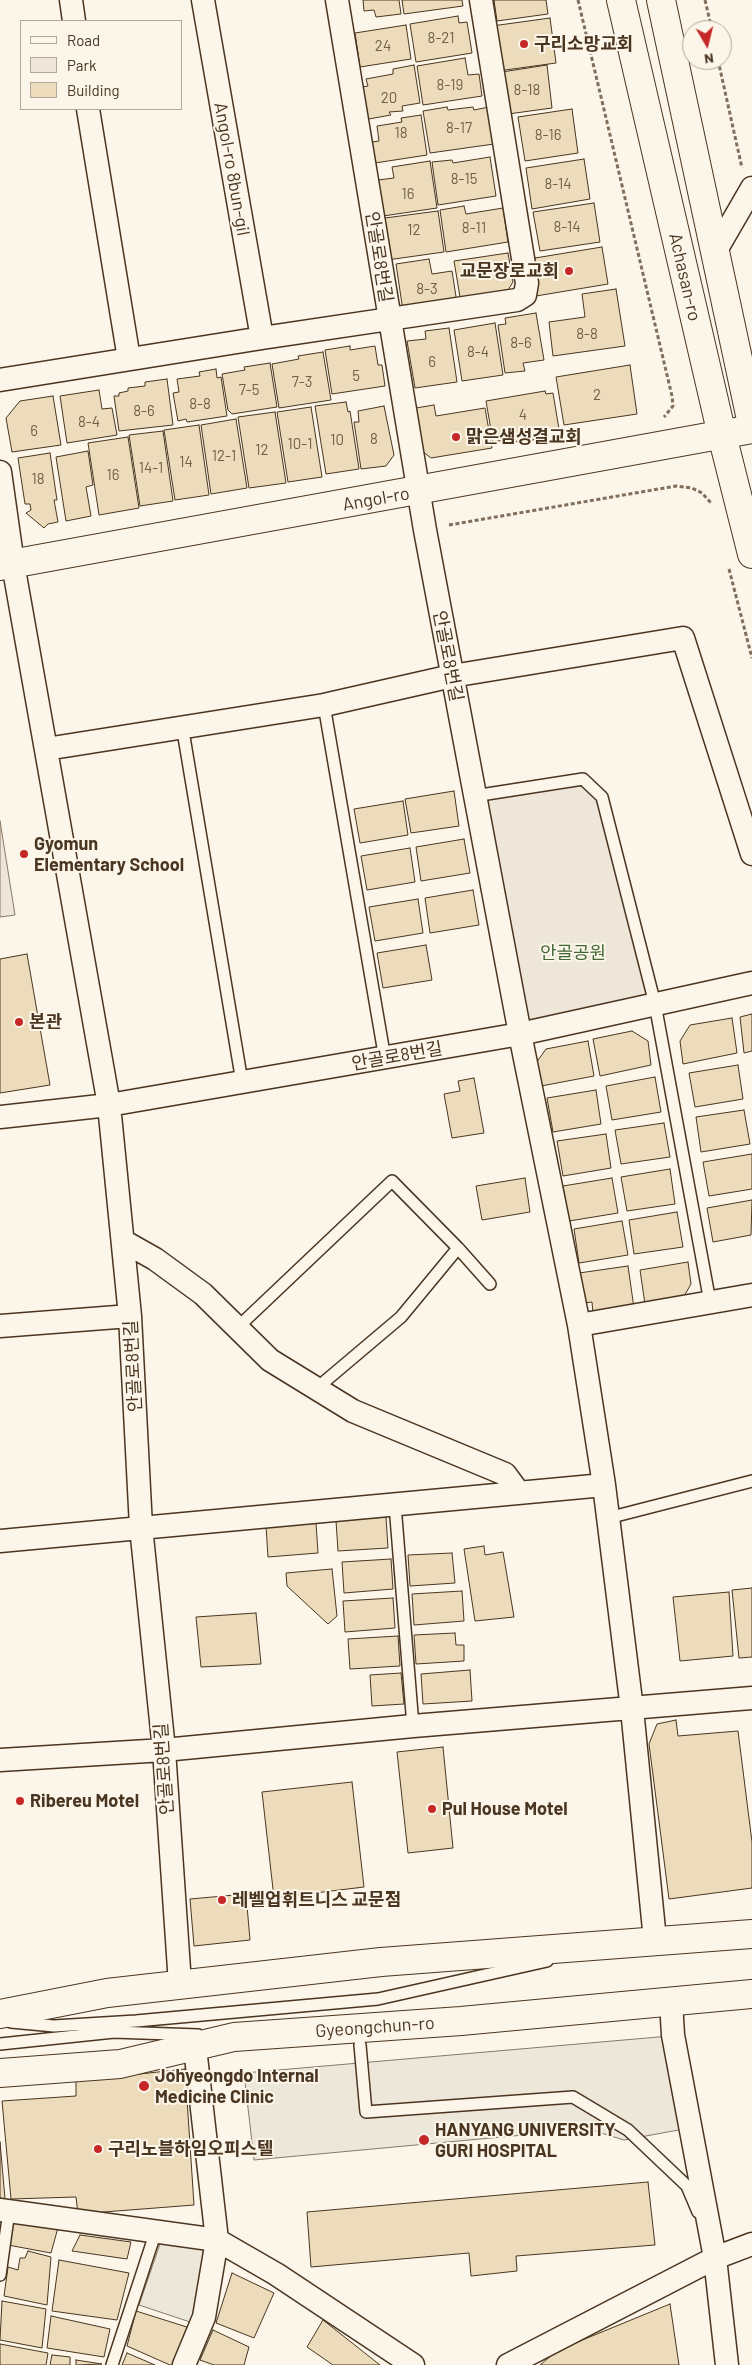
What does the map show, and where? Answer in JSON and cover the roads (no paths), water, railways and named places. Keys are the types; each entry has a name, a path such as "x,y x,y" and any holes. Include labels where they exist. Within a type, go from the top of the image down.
{"main road":[{"name":"Achasan-ro","path":"621,0 722,435 740,560"},
{"name":"Achasan-ro","path":"661,0 752,424"},
{"name":"Angol-ro","path":"6,565 418,492 752,429"},
{"path":"0,2014 106,1993 381,1962 752,1934"},
{"name":"Gyeongchun-ro","path":"0,2073 120,2064 195,2048 234,2037 461,2021 752,1994"}],"street":[{"path":"70,0 74,20"},
{"name":"Angol-ro 8bun-gil","path":"203,0 262,338"},
{"name":"안골로8번길","path":"180,1984 164,1750 141,1527 130,1316 109,1104 384,1059 520,1034 418,492 337,0"},
{"path":"0,380 517,300 525,295 527,283 481,0"},
{"path":"88,110 129,359"},
{"path":"715,252 747,180"},
{"path":"0,472 6,565 46,749 109,1104 0,1117"},
{"path":"46,749 324,705 452,676 683,638 752,854"},
{"path":"644,1941 632,1709 604,1485 579,1325 520,1034 752,983"},
{"path":"123,1241 155,1258 203,1294 270,1360 353,1411 505,1474 519,1493"},
{"path":"579,1325 752,1295"},
{"path":"0,1326 130,1316"},
{"path":"0,1541 604,1485"},
{"path":"0,1760 164,1750 413,1726 752,1698"},
{"path":"671,2002 673,2035 715,2258 727,2365"},
{"path":"184,2365 204,2317 217,2240 195,2048"},
{"path":"5,2211 217,2240 276,2274 409,2364"},
{"path":"508,2365 715,2258 752,2244"}],"lane":[{"path":"324,705 384,1059"},
{"path":"182,726 242,1082"},
{"path":"474,796 583,779 602,797 655,1004 710,1302"},
{"path":"237,1328 392,1181 458,1248 490,1284"},
{"path":"316,1388 401,1317 458,1248"},
{"path":"608,1518 752,1481"},
{"path":"395,1505 413,1726"},
{"path":"0,2021 54,2026 136,2021 378,1999 644,1941"},
{"path":"0,2044 114,2032 234,2037"},
{"path":"360,2045 366,2112 573,2097 628,2130 687,2186 715,2258"},
{"path":"0,2276 5,2211"},
{"path":"112,2365 156,2231"}],"place":[{"name":"구리소망교회","path":"524,44"},
{"name":"교문장로교회","path":"569,271"},
{"name":"맑은샘성결교회","path":"456,437"},
{"name":"Gyomun Elementary School","path":"24,854"},
{"name":"본관","path":"19,1022"},
{"name":"Ribereu Motel","path":"20,1801"},
{"name":"Pul House Motel","path":"432,1809"},
{"name":"레벨업휘트니스 교문점","path":"222,1900"},
{"name":"Johyeongdo Internal Medicine Clinic","path":"144,2086"},
{"name":"HANYANG UNIVERSITY GURI HOSPITAL","path":"424,2140"},
{"name":"구리노블하임오피스텔","path":"98,2149"}],"park label":[{"name":"안골공원","path":"573,953"}]}
